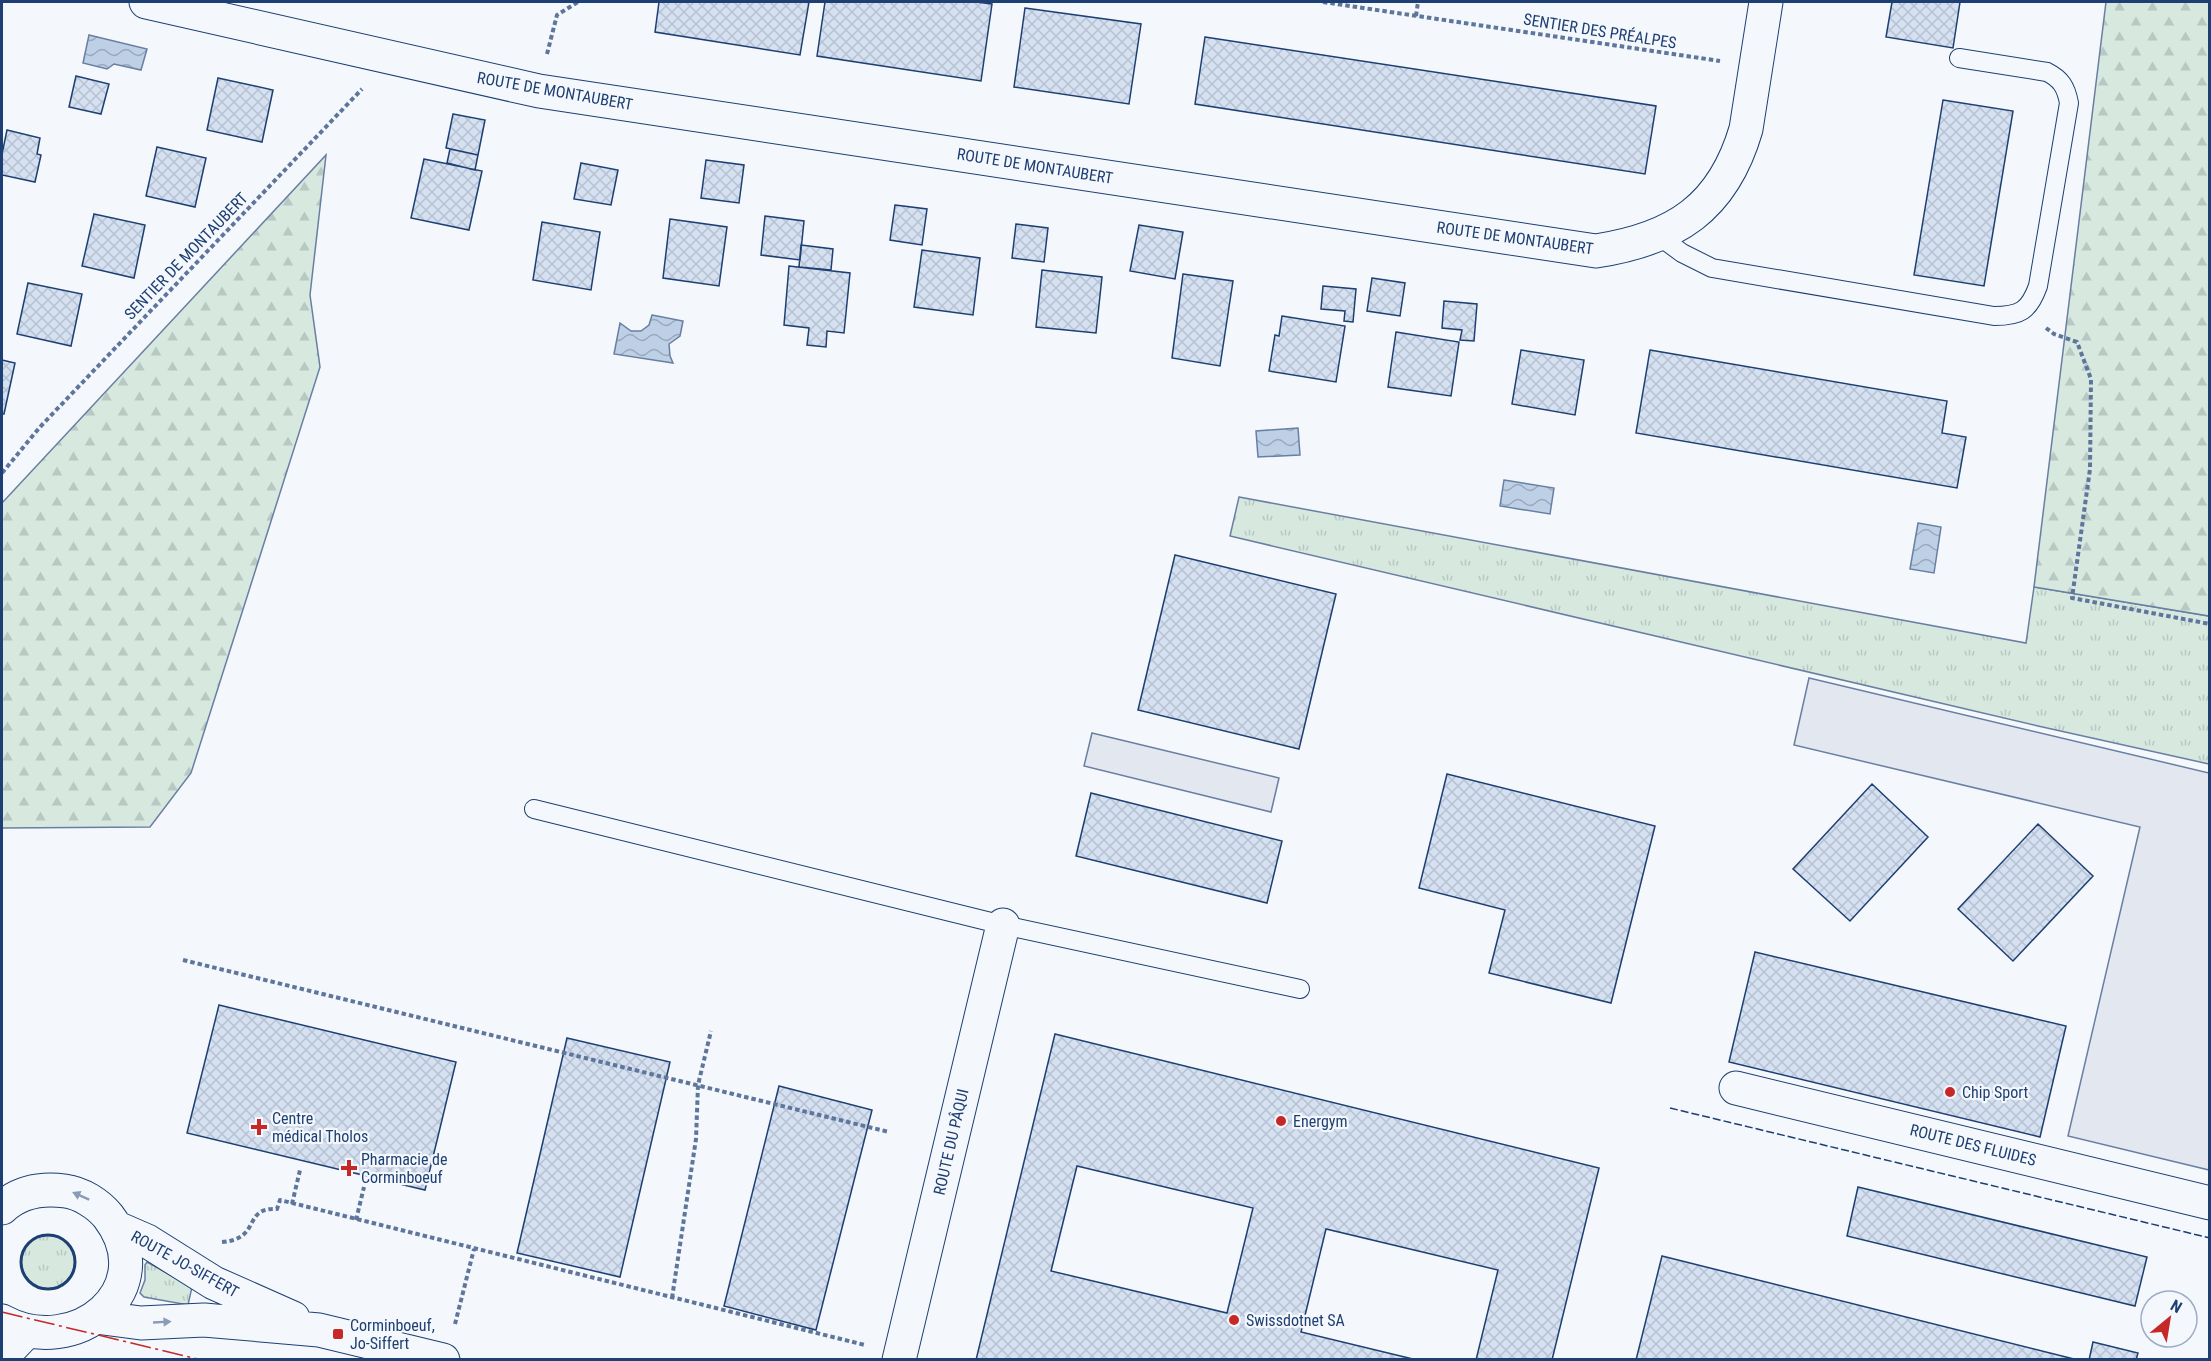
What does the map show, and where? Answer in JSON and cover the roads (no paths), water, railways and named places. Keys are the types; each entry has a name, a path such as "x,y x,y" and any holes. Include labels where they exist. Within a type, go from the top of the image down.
{"street":[{"name":"ROUTE DE MONTAUBERT","path":"146,2 539,91 1596,251 1630,246 1659,236 1685,221 1704,206 1720,186 1741,147 1746,129 1766,2"},
{"name":"ROUTE DU PÂQUI","path":"900,1357 1003,925"},
{"name":"ROUTE DES FLUIDES","path":"1736,1088 2210,1203"},
{"path":"2,1208 9,1200 28,1192 49,1189 69,1191 88,1199 105,1212 117,1228 126,1254 126,1274 119,1298 103,1318 86,1331 66,1338 44,1340 9,1338"},
{"name":"ROUTE JO-SIFFERT","path":"117,1228 147,1241 214,1283 320,1329"},
{"name":"ROUTE JO-SIFFERT","path":"103,1318 141,1323 204,1320 320,1329 443,1359"}],"lane":[{"path":"1659,236 1682,253 1712,268 1994,316 2007,316 2022,311 2032,302 2038,286 2068,103 2066,89 2057,77 2047,72 1959,58"},
{"path":"534,809 1003,925 1300,989"}],"water":[{"path":"89,35 147,49 141,70 114,64 107,69 83,63"},
{"path":"652,315 683,321 680,336 669,344 673,363 614,354 620,323 631,331 641,331 649,325"},
{"path":"1298,428 1300,455 1258,457 1256,431"},
{"path":"1504,480 1554,488 1550,514 1500,506"},
{"path":"1918,523 1941,527 1934,573 1910,569"}],"place":[{"name":"Chip Sport","path":"1950,1092"},
{"name":"Energym","path":"1281,1121"},
{"name":"Centre médical Tholos","path":"259,1127"},
{"name":"Pharmacie de Corminboeuf","path":"349,1168"},
{"name":"Swissdotnet SA","path":"1234,1320"},
{"name":"Corminboeuf, Jo-Siffert","path":"338,1334"}]}
